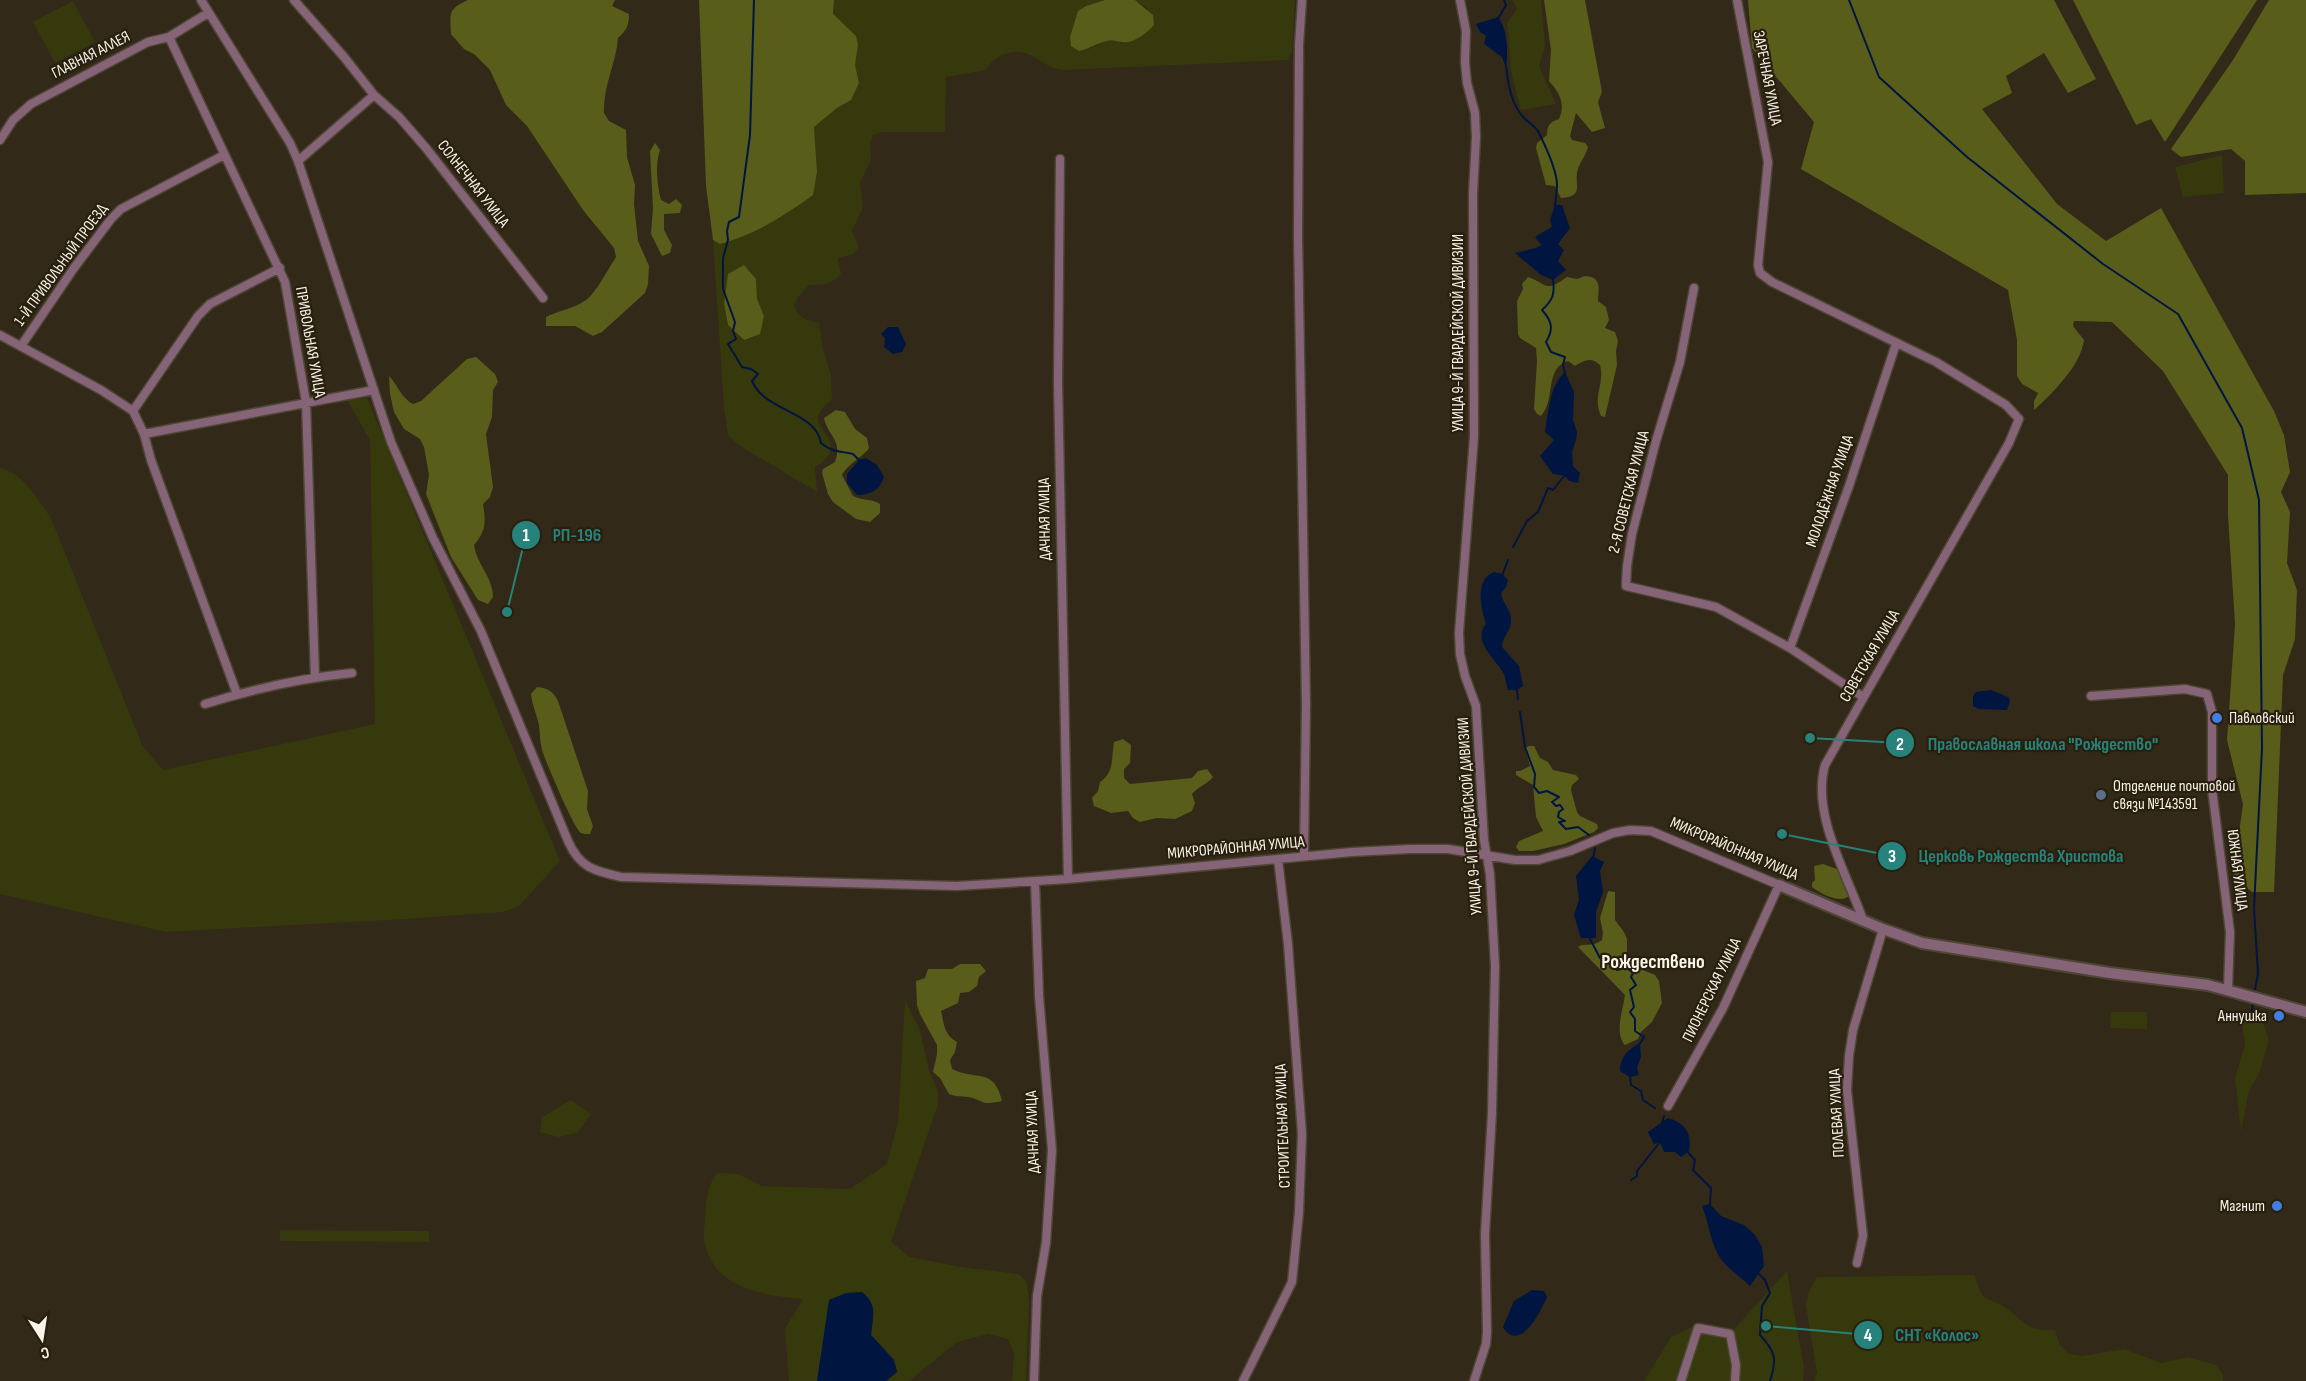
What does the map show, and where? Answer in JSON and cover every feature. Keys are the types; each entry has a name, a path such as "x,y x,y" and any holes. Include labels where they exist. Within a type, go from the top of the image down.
{"street":[{"name":"МИКРОРАЙОННАЯ УЛИЦА","path":"201,0 290,143 298,161 391,442 433,538 481,631 574,854 584,865 621,877 937,886 1068,879 1304,856 1419,849 1448,849 1515,860 1539,860 1570,851 1612,833 1630,830 1651,831 1883,929 1922,943 2228,989 2306,1012"},
{"name":"СОЛНЕЧНАЯ УЛИЦА","path":"294,0 374,94 399,117 426,148 543,298"},
{"path":"1302,0 1299,45 1298,236 1306,704 1304,856"},
{"name":"УЛИЦА 9-Й ГВАРДЕЙСКОЙ ДИВИЗИИ","path":"1460,0 1466,31 1467,83 1476,113 1476,137 1473,194 1474,437 1459,633 1460,654 1465,676 1476,706 1495,966 1492,1113 1485,1234 1487,1332 1474,1381"},
{"name":"ЗАРЕЧНАЯ УЛИЦА","path":"1737,0 1768,162 1758,248 1760,273 1772,282 1896,344"},
{"name":"ГЛАВНАЯ АЛЛЕЯ","path":"0,140 13,120 31,104 148,42 169,37 208,13"},
{"name":"ПРИВОЛЬНАЯ УЛИЦА","path":"169,37 285,282 306,402 315,677"},
{"path":"298,161 374,94"},
{"name":"1-Й ПРИВОЛЬНЫЙ ПРОЕЗД","path":"21,346 74,268 121,209 224,154"},
{"name":"ДАЧНАЯ УЛИЦА","path":"1060,159 1058,382 1068,879"},
{"path":"133,411 198,316 210,304 280,268"},
{"name":"2-Я СОВЕТСКАЯ УЛИЦА","path":"1694,288 1680,362 1656,441 1632,534 1626,586 1716,607 1790,648 1863,697"},
{"path":"0,335 101,390 133,411 144,434 151,460 237,694"},
{"name":"СОВЕТСКАЯ УЛИЦА","path":"1863,920 1827,824 1820,791 1825,765 2009,443 2019,419 2006,405 1990,395 1935,362 1896,344"},
{"name":"МОЛОДЁЖНАЯ УЛИЦА","path":"1790,648 1849,486 1896,344"},
{"path":"144,434 374,390"},
{"path":"205,704 237,694 315,677 352,673"},
{"name":"ЮЖНАЯ УЛИЦА","path":"2091,696 2185,688 2207,693 2212,712 2212,789 2229,932 2228,989"},
{"name":"СТРОИТЕЛЬНАЯ УЛИЦА","path":"1243,1381 1292,1282 1299,1212 1302,1136 1288,944 1278,859"},
{"name":"ДАЧНАЯ УЛИЦА","path":"1034,1381 1037,1296 1046,1243 1052,1150 1039,996 1035,881"},
{"name":"ПИОНЕРСКАЯ УЛИЦА","path":"1668,1106 1723,1008 1779,885"},
{"name":"ПОЛЕВАЯ УЛИЦА","path":"1857,1263 1863,1236 1847,1090 1849,1056 1853,1030 1883,929"},
{"path":"1681,1381 1698,1328 1730,1334 1736,1365 1735,1381"}],"green space":[{"path":"468,0 615,0 612,6 629,14 626,28 618,38 605,94 604,113 609,121 626,130 627,157 635,185 634,204 638,241 649,266 648,284 645,293 602,332 593,336 575,326 546,326 546,317 577,305 590,297 616,257 614,248 583,210 527,126 506,105 490,70 474,54 464,49 451,34 452,12"},
{"path":"699,0 834,0 833,14 856,36 858,45 855,65 859,83 851,100 814,127 817,172 813,195 769,224 720,244 713,240 706,186"},
{"path":"834,0 1105,0 1086,6 1088,49 1105,41 1114,40 1123,43 1131,41 1148,31 1147,8 1135,0 1295,0 1292,53 1287,60 1062,70 1026,53 1012,52 1000,56 986,70 946,77 945,132 883,132 873,135 870,143 871,160 860,183 863,207 852,231 859,247 854,254 838,258 841,274 838,277 827,283 809,285 794,305 804,318 819,323 823,350 831,375 832,400 823,408 818,420 828,436 831,449 827,457 815,467 817,492 737,444 728,435 724,408 713,240 721,244 816,172 814,127 843,105 859,84 855,65 858,45 833,14","holes":["756,279 757,299 744,340 728,325 724,304"]},
{"path":"1105,0 1135,0 1153,15 1154,25 1143,35 1130,42 1109,40 1079,51 1071,46 1070,37 1078,11"},
{"path":"1512,0 1541,0 1545,46 1539,66 1556,104 1521,110 1511,72 1507,23 1517,9"},
{"path":"1544,0 1585,0 1602,92 1598,102 1605,128 1592,132 1576,113 1570,136 1572,140 1585,143 1588,147 1578,169 1576,192 1569,197 1561,198 1555,186 1546,185 1536,148 1537,143 1547,135 1550,124 1559,119 1562,108 1556,89 1549,81 1551,50"},
{"path":"1748,0 2054,0 2096,79 2068,93 2044,53 2006,76 2012,93 1982,109 2057,204 2106,241 2161,208 2274,411 2284,435 2290,472 2281,492 2290,512 2287,563 2297,590 2295,639 2283,675 2274,892 2252,892 2233,877 2243,804 2227,740 2235,624 2228,516 2228,475 2163,371 2112,322 2074,321 2073,326 2084,340 2078,359 2057,387 2034,410 2034,401 2038,393 2022,384 2017,376 2017,340 2008,290 1801,169 1814,122 1752,48"},
{"path":"2073,0 2257,0 2165,142 2151,119 2136,125"},
{"path":"2269,0 2306,0 2306,193 2245,195 2245,161 2231,149 2181,157 2171,149 2233,60"},
{"path":"73,1 95,42 55,63 33,22"},
{"path":"655,143 660,150 657,175 661,200 669,204 676,199 682,205 680,213 664,214 664,230 672,245 670,253 662,256 651,234 653,208 650,151"},
{"path":"2222,155 2224,193 2183,197 2175,167"},
{"path":"744,265 756,279 757,299 764,316 760,334 744,340 728,325 724,304 728,274"},
{"path":"1585,276 1597,281 1598,301 1606,307 1609,320 1605,328 1615,332 1618,341 1617,365 1605,417 1601,416 1598,403 1600,365 1591,360 1575,366 1568,361 1556,370 1548,402 1541,416 1534,409 1536,348 1520,338 1518,334 1517,301 1523,289 1522,284 1528,277 1550,286 1567,277 1577,279"},
{"path":"476,357 495,374 498,382 493,390 492,417 486,434 493,487 490,497 483,504 484,526 481,536 474,545 492,590 493,597 488,604 478,600 451,557 426,494 429,475 424,447 420,439 404,429 394,412 389,376 405,398 413,404 421,401 467,359"},
{"path":"367,398 560,861 519,906 503,912 405,919 166,932 0,894 0,468 9,471 23,481 51,518 142,745 163,770 375,724 370,440 347,400"},
{"path":"836,410 845,412 855,429 867,438 868,450 842,475 853,496 880,504 880,513 870,522 856,519 833,502 828,494 822,473 823,469 835,462 837,448 824,418"},
{"path":"537,687 550,691 558,701 588,791 587,809 593,826 590,834 581,833 578,829 543,753 531,694"},
{"path":"1123,739 1131,745 1130,763 1124,769 1124,778 1130,784 1192,778 1198,771 1207,769 1213,777 1192,794 1195,803 1192,811 1175,819 1157,818 1140,822 1128,811 1111,813 1094,806 1092,798 1112,764 1114,742"},
{"path":"1534,746 1540,758 1548,762 1553,770 1576,775 1579,779 1572,785 1571,790 1577,812 1580,816 1597,824 1598,828 1594,832 1564,844 1533,851 1519,851 1516,847 1519,841 1543,831 1536,817 1533,785 1516,775 1516,771 1530,766 1525,748"},
{"path":"1823,864 1840,870 1849,896 1836,899 1812,887 1815,880 1814,866"},
{"path":"1608,891 1615,892 1615,920 1627,939 1627,961 1655,975 1659,981 1662,1003 1652,1022 1641,1032 1638,1039 1625,1045 1620,1028 1625,995 1578,947 1595,944 1602,940 1600,918"},
{"path":"960,964 980,964 986,971 979,977 977,986 969,992 960,993 958,1003 941,1011 947,1033 957,1042 950,1060 952,1069 989,1079 999,1090 1002,1101 986,1103 949,1094 940,1078 933,1072 937,1045 917,1005 916,981 925,978 928,969 952,969"},
{"path":"905,1000 920,1030 929,1071 938,1091 938,1104 891,1242 910,1257 961,1267 1019,1274 1027,1282 1029,1301 1026,1381 1012,1381 1014,1354 1008,1339 988,1334 957,1342 909,1381 886,1381 897,1372 894,1360 871,1335 873,1308 822,1351 817,1381 789,1381 785,1329 803,1299 771,1295 741,1286 728,1279 717,1269 709,1256 704,1240 706,1204 709,1189 717,1173 738,1174 762,1186 850,1189 887,1164 898,1122"},
{"path":"2111,1012 2147,1012 2147,1029 2110,1028"},
{"path":"2240,1013 2261,1017 2269,1040 2259,1074 2249,1090 2241,1132 2235,1078 2245,1044"},
{"path":"571,1100 591,1114 577,1133 558,1137 540,1132 542,1117"},
{"path":"280,1230 429,1231 429,1242 280,1241"},
{"path":"1787,1271 1804,1368 1803,1381 1644,1381 1671,1337 1700,1323 1733,1330"},
{"path":"1975,1275 1980,1292 1987,1299 2009,1310 2029,1326 2055,1330 2060,1345 2069,1354 2082,1356 2124,1349 2161,1363 2189,1357 2216,1365 2223,1374 2223,1381 1814,1381 1817,1372 1806,1306 1809,1291 1817,1277"}],"water":[{"path":"1498,17 1505,35 1506,68 1502,57 1484,44 1486,36 1480,32 1476,24"},
{"path":"1555,205 1562,205 1570,228 1558,244 1564,250 1558,261 1566,270 1553,280 1541,275 1515,253 1542,245 1535,237 1552,227 1550,220"},
{"path":"888,327 898,327 906,344 902,352 893,354 884,347 885,338 881,334"},
{"path":"1565,372 1574,392 1573,420 1577,432 1572,452 1573,466 1580,473 1578,483 1569,481 1565,476 1553,474 1540,456 1554,440 1545,432 1547,417 1556,384"},
{"path":"866,458 877,465 884,477 874,491 857,495 847,483 847,474 859,460"},
{"path":"1494,572 1502,574 1508,580 1501,593 1511,616 1511,624 1502,647 1519,666 1523,686 1517,690 1508,690 1503,673 1486,649 1481,636 1486,624 1481,603 1481,588 1488,576"},
{"path":"1991,690 2008,697 2010,701 2007,710 1978,709 1973,706 1973,696 1976,692"},
{"path":"1592,856 1604,862 1600,871 1603,892 1596,912 1596,938 1581,938 1574,915 1579,900 1576,876"},
{"path":"1640,1043 1641,1057 1637,1068 1639,1075 1630,1077 1620,1071 1621,1061 1628,1051"},
{"path":"1668,1118 1683,1126 1690,1139 1689,1151 1681,1157 1675,1152 1664,1152 1660,1142 1654,1144 1648,1132"},
{"path":"1710,1204 1721,1216 1744,1225 1755,1235 1762,1247 1764,1266 1750,1286 1725,1264 1716,1250 1702,1206"},
{"path":"1532,1290 1544,1291 1547,1297 1535,1320 1523,1333 1516,1336 1510,1334 1503,1327 1514,1301"},
{"path":"862,1292 872,1306 871,1335 894,1360 897,1372 886,1381 817,1381 829,1300 846,1293"}],"waterway":[{"path":"754,0 750,135 739,217 729,222 728,240 723,258 723,289 735,322 733,331 736,339 728,344 742,367 758,374 752,381 758,391 778,406 810,424 825,446 853,454 859,460"},
{"path":"1498,19 1506,5 1504,0"},
{"path":"1849,0 1879,77 1967,157 2103,264 2178,314 2242,428 2259,500 2262,748 2254,908 2258,974 2255,989"},
{"path":"1506,66 1509,86 1516,107 1538,131 1553,165 1557,185 1555,208"},
{"path":"1553,280 1552,296 1542,310 1551,325 1546,342 1551,352 1565,357 1563,365 1565,373"},
{"path":"1513,547 1527,521 1538,512 1548,488 1553,490 1565,475"},
{"path":"1502,576 1508,560"},
{"path":"1517,690 1518,699"},
{"path":"1520,712 1525,747 1535,774 1534,787 1539,793 1547,791 1559,797 1552,802 1563,809 1559,812 1558,817 1565,821 1559,822 1566,829 1578,827 1589,835"},
{"path":"1593,858 1595,848"},
{"path":"1589,937 1600,958 1612,962 1617,970 1626,967 1633,973 1631,977 1636,985 1630,990 1634,1007 1630,1012 1635,1019 1635,1031 1644,1037 1639,1045"},
{"path":"2251,1015 2253,1004"},
{"path":"1630,1076 1631,1085 1641,1091 1643,1100 1655,1108"},
{"path":"1662,1123 1664,1116"},
{"path":"1631,1180 1637,1176 1637,1171 1660,1142"},
{"path":"1686,1150 1695,1160 1693,1170 1711,1188 1710,1204"},
{"path":"1758,1273 1765,1280 1770,1293 1762,1306 1760,1335 1774,1356 1770,1381"}],"place":[{"name":"РП-196","path":"507,612"},
{"name":"Павловский","path":"2217,718"},
{"name":"Православная школа \"Рождество\"","path":"1810,738"},
{"name":"Отделение почтовой связи №143591","path":"2101,795"},
{"name":"Церковь Рождества Христова","path":"1782,834"},
{"name":"Аннушка","path":"2279,1016"},
{"name":"Магнит","path":"2277,1206"},
{"name":"СНТ «Колос»","path":"1766,1326"}],"district":[{"name":"Рождествено","path":"1653,962"}]}
